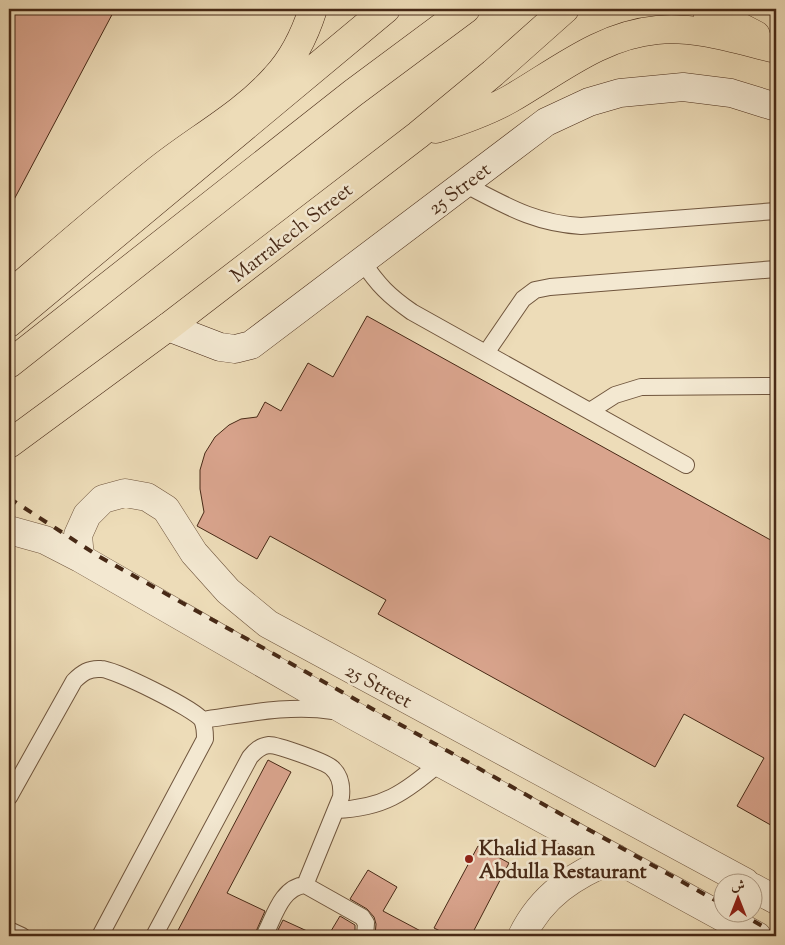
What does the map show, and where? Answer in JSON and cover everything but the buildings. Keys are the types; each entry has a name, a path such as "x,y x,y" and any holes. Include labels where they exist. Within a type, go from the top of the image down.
{"main road":[{"path":"9,273 156,171 253,100 276,78 294,52 313,9"},
{"path":"9,323 386,9"},
{"path":"9,364 354,93 466,9"},
{"name":"Marrakech Street","path":"9,444 168,328 418,135 493,73 565,9"},
{"path":"706,9 776,45"},
{"path":"418,135 464,120 507,100 596,46 635,33 658,30 689,30 776,49"},
{"path":"9,295 156,171"}],"street":[{"name":"25 Street","path":"168,328 220,347 235,349 251,345 546,122 589,102 620,93 683,87 731,93 776,107"},
{"name":"25 Street","path":"80,558 78,535 87,514 103,499 125,493 147,497 166,510 194,553 228,591 268,624 726,872"},
{"name":"25 Street","path":"9,530 45,540 80,558 311,689 351,714 756,936"},
{"path":"311,689 313,650"},
{"path":"522,936 541,907 562,886 587,870 615,858"},
{"path":"762,892 776,900"}],"lane":[{"path":"464,184 511,209 537,219 581,226 776,212"},
{"path":"362,261 375,282 392,298 412,312 686,465"},
{"path":"486,353 523,299 535,290 550,287 776,269"},
{"path":"590,412 615,395 641,387 776,386"},
{"path":"9,797 74,681 92,669 103,668 114,672 169,698 196,714 202,720 205,729 205,739 100,936"},
{"path":"202,720 257,712 313,708 351,714"},
{"path":"154,936 250,757 257,749 268,745 279,746 332,767 342,786 341,797 305,885"},
{"path":"336,810 376,805 395,797 413,786 440,763"},
{"path":"264,936 284,896 296,886 305,885 362,917 366,923 365,936"},
{"path":"9,930 22,936"}],"railway":[{"path":"9,498 100,557 712,898"},
{"path":"755,922 776,934"}],"place":[{"name":"Khalid Hasan Abdulla Restaurant","path":"469,859"}]}
